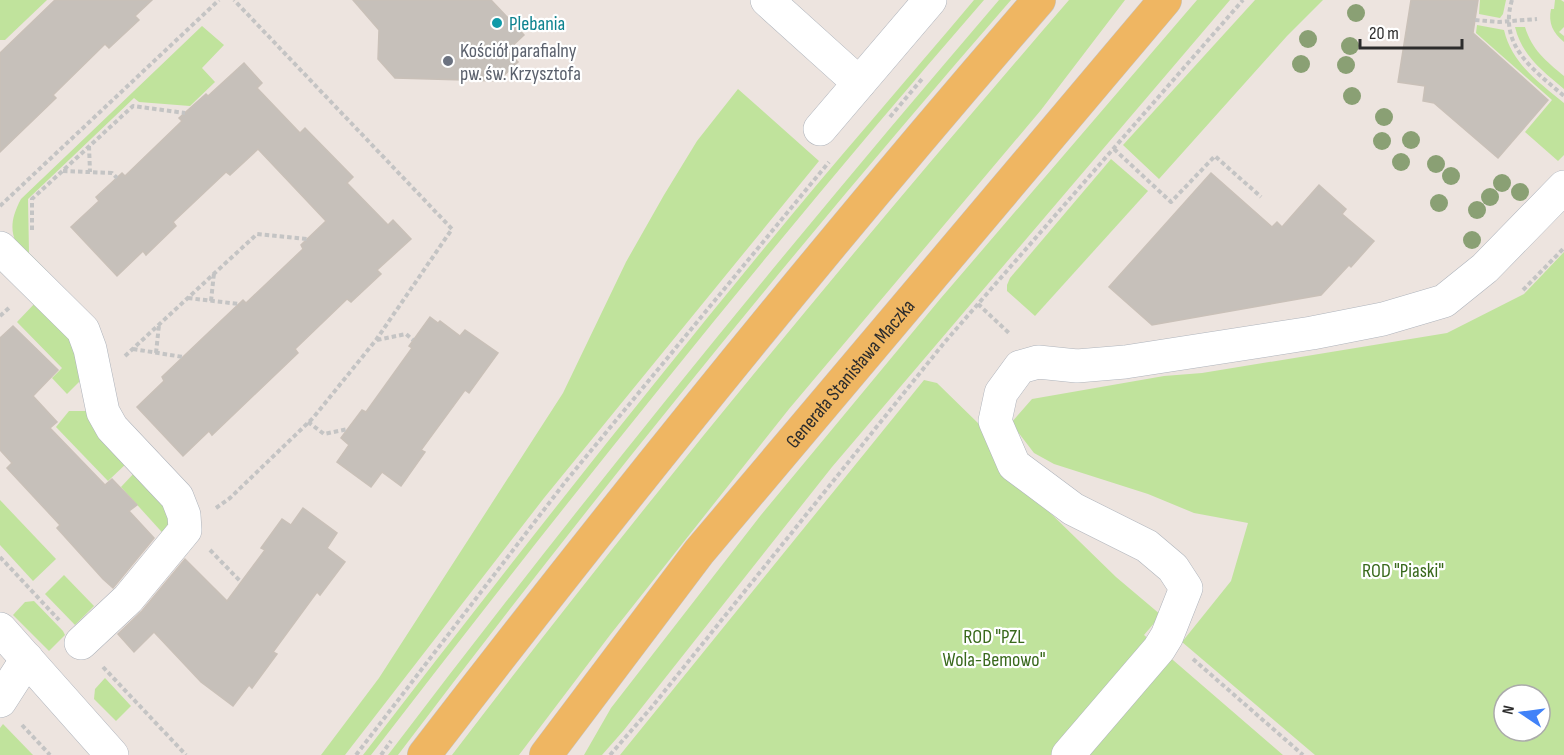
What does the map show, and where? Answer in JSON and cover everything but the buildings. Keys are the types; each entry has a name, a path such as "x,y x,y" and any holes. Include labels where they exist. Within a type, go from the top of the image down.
{"main road":[{"path":"424,755 729,368 1039,0"},
{"name":"Generała Stanisława Maczka","path":"546,755 699,552 1165,0"}],"street":[{"path":"766,0 859,83"},
{"path":"826,144 859,83 930,0"},
{"path":"1068,755 1160,649 1186,588 1173,568 1147,546 1073,509 1014,465 995,421 1001,393 1020,367 1038,362 1077,366 1125,362 1312,333 1383,319 1444,301 1485,268 1564,187"},
{"path":"0,248 82,330 90,349 103,412 112,428 177,497 187,529 128,599 81,643"},
{"path":"0,629 112,755"},
{"path":"7,709 27,659"}],"path":[{"path":"0,206 219,0"},
{"path":"234,0 452,229 376,340 308,422 230,498 187,529 241,582"},
{"path":"610,755 651,708 944,344 1243,0"},
{"path":"1512,0 1509,8 1510,32 1523,60 1564,96"},
{"path":"1475,20 1499,22 1537,19"},
{"path":"32,241 32,199 133,106 185,113"},
{"path":"356,755 826,144"},
{"path":"89,146 90,172"},
{"path":"1114,149 1172,202 1215,156 1261,197"},
{"path":"62,171 112,173 117,178"},
{"path":"97,382 257,234 308,239"},
{"path":"1523,290 1564,248"},
{"path":"211,301 214,273"},
{"path":"187,298 239,304"},
{"path":"156,353 159,325"},
{"path":"376,340 406,334 413,340"},
{"path":"132,349 183,357"},
{"path":"308,422 324,434 348,429"},
{"path":"1167,636 1303,755"},
{"path":"7,709 50,755"}],"green space":[{"path":"0,0 47,0 5,40 0,40"},
{"path":"974,0 984,0 826,185 672,373 371,755 363,755 462,626 715,309 817,184"},
{"path":"999,0 1011,0 698,372 398,755 388,755 536,563 688,373 842,185"},
{"path":"1069,0 1125,0 1041,110 789,409 610,635 519,755 452,755 678,467 911,185"},
{"path":"1197,0 1230,0 832,467 624,730 602,755 584,755 611,708 761,515 941,298"},
{"path":"1255,0 1323,0 1287,36 1159,179 1123,145"},
{"path":"1480,0 1506,0 1503,14 1500,18 1479,14"},
{"path":"1555,0 1564,2 1564,27 1559,32 1564,36 1564,42 1554,31 1551,23 1550,14 1551,9 1554,9"},
{"path":"1477,25 1504,30 1513,53 1520,63 1536,80 1564,103 1564,155 1558,161 1525,132 1552,100 1476,33"},
{"path":"202,26 224,45 202,68 215,82 190,106 139,102 134,98 28,199 29,253 48,272 44,276 20,250 13,233 15,212 21,199"},
{"path":"1515,27 1525,27 1536,49 1564,76 1564,89 1528,55"},
{"path":"738,89 819,161 544,498 345,755 321,755 379,678 563,393 626,262 664,195 697,141"},
{"path":"1111,159 1148,191 1035,316 1007,291 1010,278"},
{"name":"ROD \"Piaski\"","path":"1564,252 1564,755 1315,755 1182,642 1231,581 1248,523 1194,513 1148,494 1054,464 1034,453 1011,423 1032,399 1164,376 1202,373 1447,333 1524,294"},
{"path":"37,301 71,338 83,378 67,394 52,378 62,368 17,322"},
{"name":"ROD \"PZL Wola-Bemowo\"","path":"924,380 937,383 981,426 1040,503 1116,577 1161,615 1144,635 1283,755 620,755"},
{"path":"69,411 90,411 129,461 108,481 56,427"},
{"path":"136,471 170,506 169,540 121,487"},
{"path":"0,500 56,559 33,581 0,545"},
{"path":"64,575 94,606 75,625 45,594"},
{"path":"34,601 65,635 49,651 13,615 25,602"},
{"path":"105,678 131,706 116,721 94,699 95,689"},
{"path":"3,724 33,755 0,755 0,728"}],"place":[{"name":"Plebania","path":"497,23"},
{"name":"Kościół parafialny pw. św. Krzysztofa","path":"448,61"}]}
